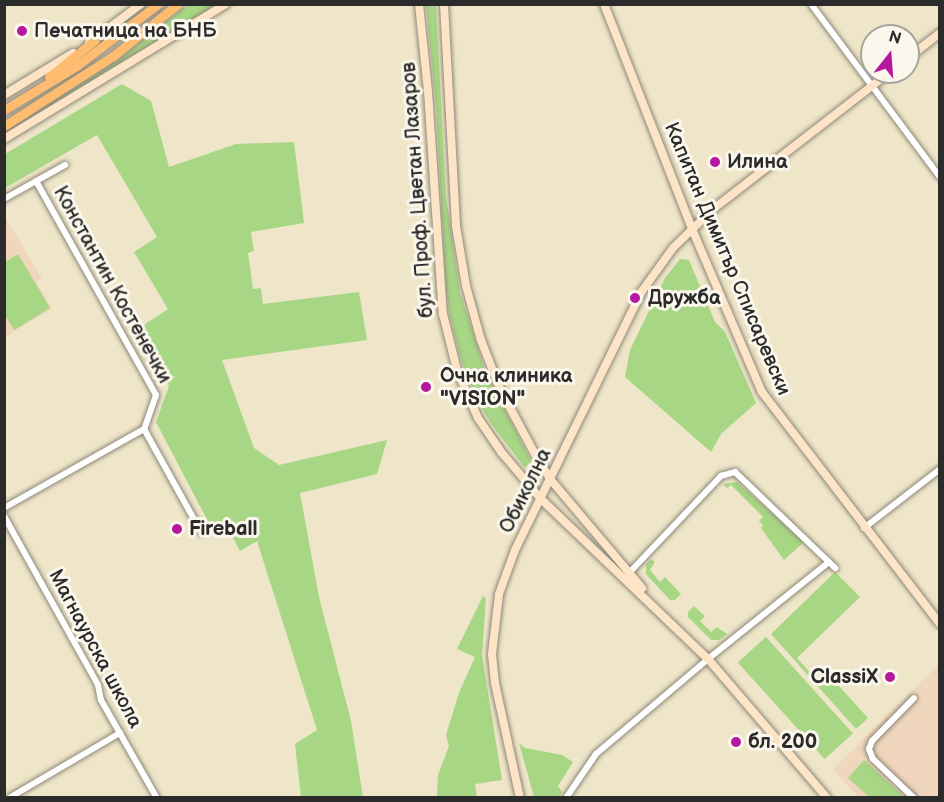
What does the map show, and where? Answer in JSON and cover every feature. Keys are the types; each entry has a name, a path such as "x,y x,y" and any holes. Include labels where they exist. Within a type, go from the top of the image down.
{"main road":[{"path":"24,98 141,4"},
{"path":"4,110 86,59 158,4"},
{"path":"4,126 113,56 178,4"},
{"path":"4,139 226,4"},
{"name":"бул. Проф. Цветан Лазаров","path":"419,4 428,91 440,292 446,331 457,370 478,418 502,453 541,499 708,659 827,798"},
{"name":"бул. Проф. Цветан Лазаров","path":"444,4 452,179 458,242 466,286 492,371 514,419 550,479 665,616"},
{"name":"Капитан Димитър Списаревски","path":"604,4 692,229 769,403 939,624"},
{"path":"920,48 939,33"},
{"path":"4,95 95,40"},
{"name":"Обиколна","path":"520,798 495,683 492,654 499,594 505,575 550,479 642,291 668,255 692,229 872,85"}],"street":[{"path":"811,4 939,177"},
{"path":"4,199 66,165"},
{"name":"Константин Костенечки","path":"36,181 156,395 144,429"},
{"path":"4,508 144,429 201,532"},
{"path":"864,528 939,469"},
{"path":"629,573 721,476 735,472 835,568"},
{"name":"Магнаурска школа","path":"4,516 98,685 101,700 158,798"},
{"path":"566,798 596,754 708,659 829,562"},
{"path":"914,698 872,741 869,749 873,759 914,798"},
{"path":"9,798 120,733"}],"shaded area":[{"path":"4,215 42,279 36,282 52,309 5,337"},
{"path":"939,664 939,797 858,797 833,769"}],"green space":[{"path":"187,5 216,5 5,134 119,59"},
{"path":"426,5 436,5 446,196 460,292 486,373 531,461 525,468 492,425 478,402 461,360 450,317 446,290 436,107"},
{"path":"122,84 151,101 169,167 236,144 294,142 304,223 251,232 254,251 248,253 253,289 261,288 263,304 359,292 367,340 222,360 254,448 279,465 387,440 377,474 300,493 319,597 351,721 363,797 301,797 295,744 317,730 257,541 240,551 226,525 213,531 156,422 169,386 135,331 168,309 134,252 157,237 97,135 5,188 5,154"},
{"path":"18,254 50,308 14,330 5,315 5,262"},
{"path":"680,259 689,260 715,322 725,332 756,403 721,434 711,452 625,377 630,350 665,278"},
{"path":"737,482 804,542 784,560 761,528 763,525 759,521 763,517 731,485 727,488 723,484"},
{"path":"651,559 655,562 650,570 660,582 665,577 681,594 675,600 670,600 646,574 646,564"},
{"path":"835,572 860,597 797,658 819,682 828,674 868,718 856,729 771,634"},
{"path":"483,596 486,598 482,655 502,780 475,784 477,797 437,797 438,775 449,746 446,735 459,693 475,657 457,649"},
{"path":"694,606 705,616 700,621 711,632 717,627 727,634 719,640 711,640 688,617 688,612"},
{"path":"766,637 853,734 825,759 738,662"},
{"path":"519,743 525,748 562,755 573,762 558,786 562,792 560,797 534,797"},
{"path":"864,760 905,797 869,797 848,778"}],"place":[{"name":"Печатница на БНБ","path":"22,31"},
{"name":"Илина","path":"715,162"},
{"name":"Дружба","path":"635,298"},
{"name":"Очна клиника \"VISION\"","path":"426,387"},
{"name":"Fireball","path":"177,529"},
{"name":"ClassiX","path":"890,677"},
{"name":"бл. 200","path":"736,742"}]}
